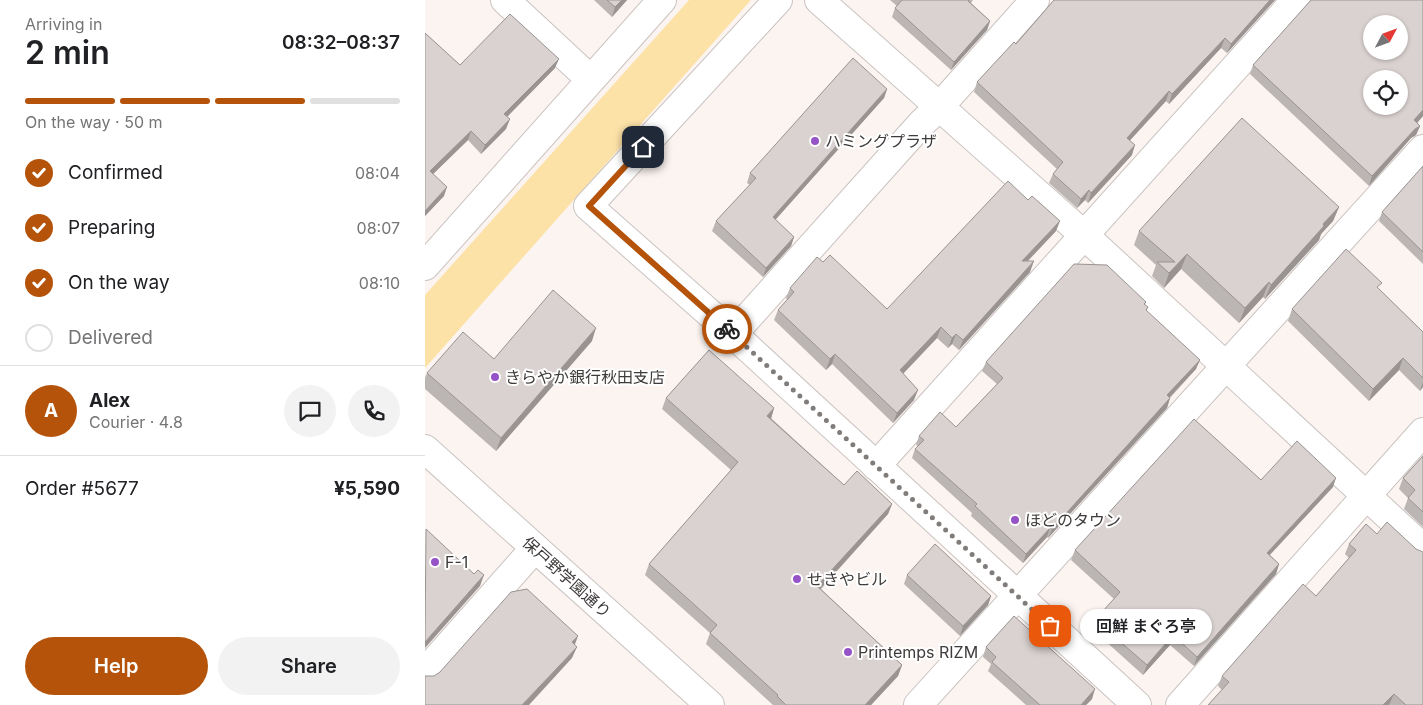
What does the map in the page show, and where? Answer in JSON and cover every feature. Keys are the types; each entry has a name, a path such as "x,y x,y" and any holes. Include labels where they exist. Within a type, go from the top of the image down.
{"street":[{"path":"505,0 590,79"},
{"path":"425,266 662,0"},
{"path":"778,0 589,206 733,334 1137,705"},
{"path":"819,0 1084,235 1423,548"},
{"path":"733,334 1035,0"},
{"path":"876,466 1296,0"},
{"path":"919,705 1423,148"},
{"path":"1180,705 1423,432"},
{"name":"保戸野学園通り","path":"425,448 709,705"},
{"path":"425,672 535,548"}],"shaded area":[{"path":"689,0 751,0 425,368 425,295"}],"building":[{"path":"607,0 622,0 615,7"},
{"path":"902,0 969,0 990,21 954,62 895,8"},
{"path":"1054,0 1270,0 1231,44 1225,38 1172,94 1169,91 1127,138 1135,145 1091,193 1089,190 1081,199 1053,174 1063,162 977,82 1014,42 1016,44"},
{"path":"1311,0 1423,0 1423,110 1414,120 1420,126 1415,129 1372,176 1253,65"},
{"path":"510,14 559,59 504,114 510,119 485,145 471,131 430,171 447,187 425,211 425,33 460,65"},
{"name":"ハミングプラザ","path":"853,58 887,89 773,217 794,237 766,268 716,221 756,178 750,173"},
{"path":"1242,118 1339,207 1271,285 1269,282 1245,308 1187,254 1169,273 1157,262 1175,262 1139,231"},
{"path":"1423,166 1423,252 1382,212"},
{"path":"1008,181 1028,200 1032,196 1060,221 1022,261 1034,261 963,340 956,334 952,338 941,327 900,370 918,390 897,413 835,354 830,359 778,310 794,292 790,288 817,257 823,262 830,255 887,309"},
{"path":"1346,249 1382,283 1377,287 1423,332 1423,378 1403,358 1373,389 1292,309"},
{"path":"1074,264 1107,265 1146,302 1144,304 1148,307 1146,310 1200,360 1167,395 1170,398 1052,529 1050,528 1026,554 975,506 977,504 915,449 924,440 919,436 940,412 956,427 1003,378 986,362"},
{"name":"きらやか銀行秋田支店","path":"553,290 596,328 501,438 427,373 463,332 494,359"},
{"path":"709,350 774,408 767,416 844,485 857,471 892,504 817,586 902,665 865,705 786,705 778,695 710,633 717,625 649,564 738,462 666,398"},
{"path":"1194,419 1261,480 1297,441 1336,478 1267,553 1279,564 1197,657 1173,635 1147,665 1095,620 1120,592 1075,550"},
{"path":"1423,456 1423,512 1408,498 1415,490 1403,478"},
{"path":"1387,522 1416,549 1423,552 1423,705 1406,705 1394,694 1383,705 1208,705 1229,682 1222,676 1303,584 1316,596 1356,550 1349,544 1366,524 1377,534"},
{"path":"426,529 474,574 478,570 484,575 425,642"},
{"path":"935,544 991,596 963,626 907,575"},
{"path":"527,589 578,636 572,642 577,647 522,705 425,705 425,676 434,676 440,672 511,592"},
{"path":"1014,616 1095,689 1081,705 1040,705 992,662 996,657 986,647"}],"way so far":[{"path":"727,329 1050,626"}],"place":[{"name":"ハミングプラザ","path":"815,141"},
{"name":"きらやか銀行秋田支店","path":"495,377"},
{"name":"ほどのタウン","path":"1015,520"},
{"name":"F-1","path":"435,562"},
{"name":"せきやビル","path":"797,579"},
{"name":"回鮮 まぐろ亭","path":"1050,626"},
{"name":"Printemps RIZM","path":"848,652"}],"route":[{"path":"643,147 589,206 727,329"}]}
